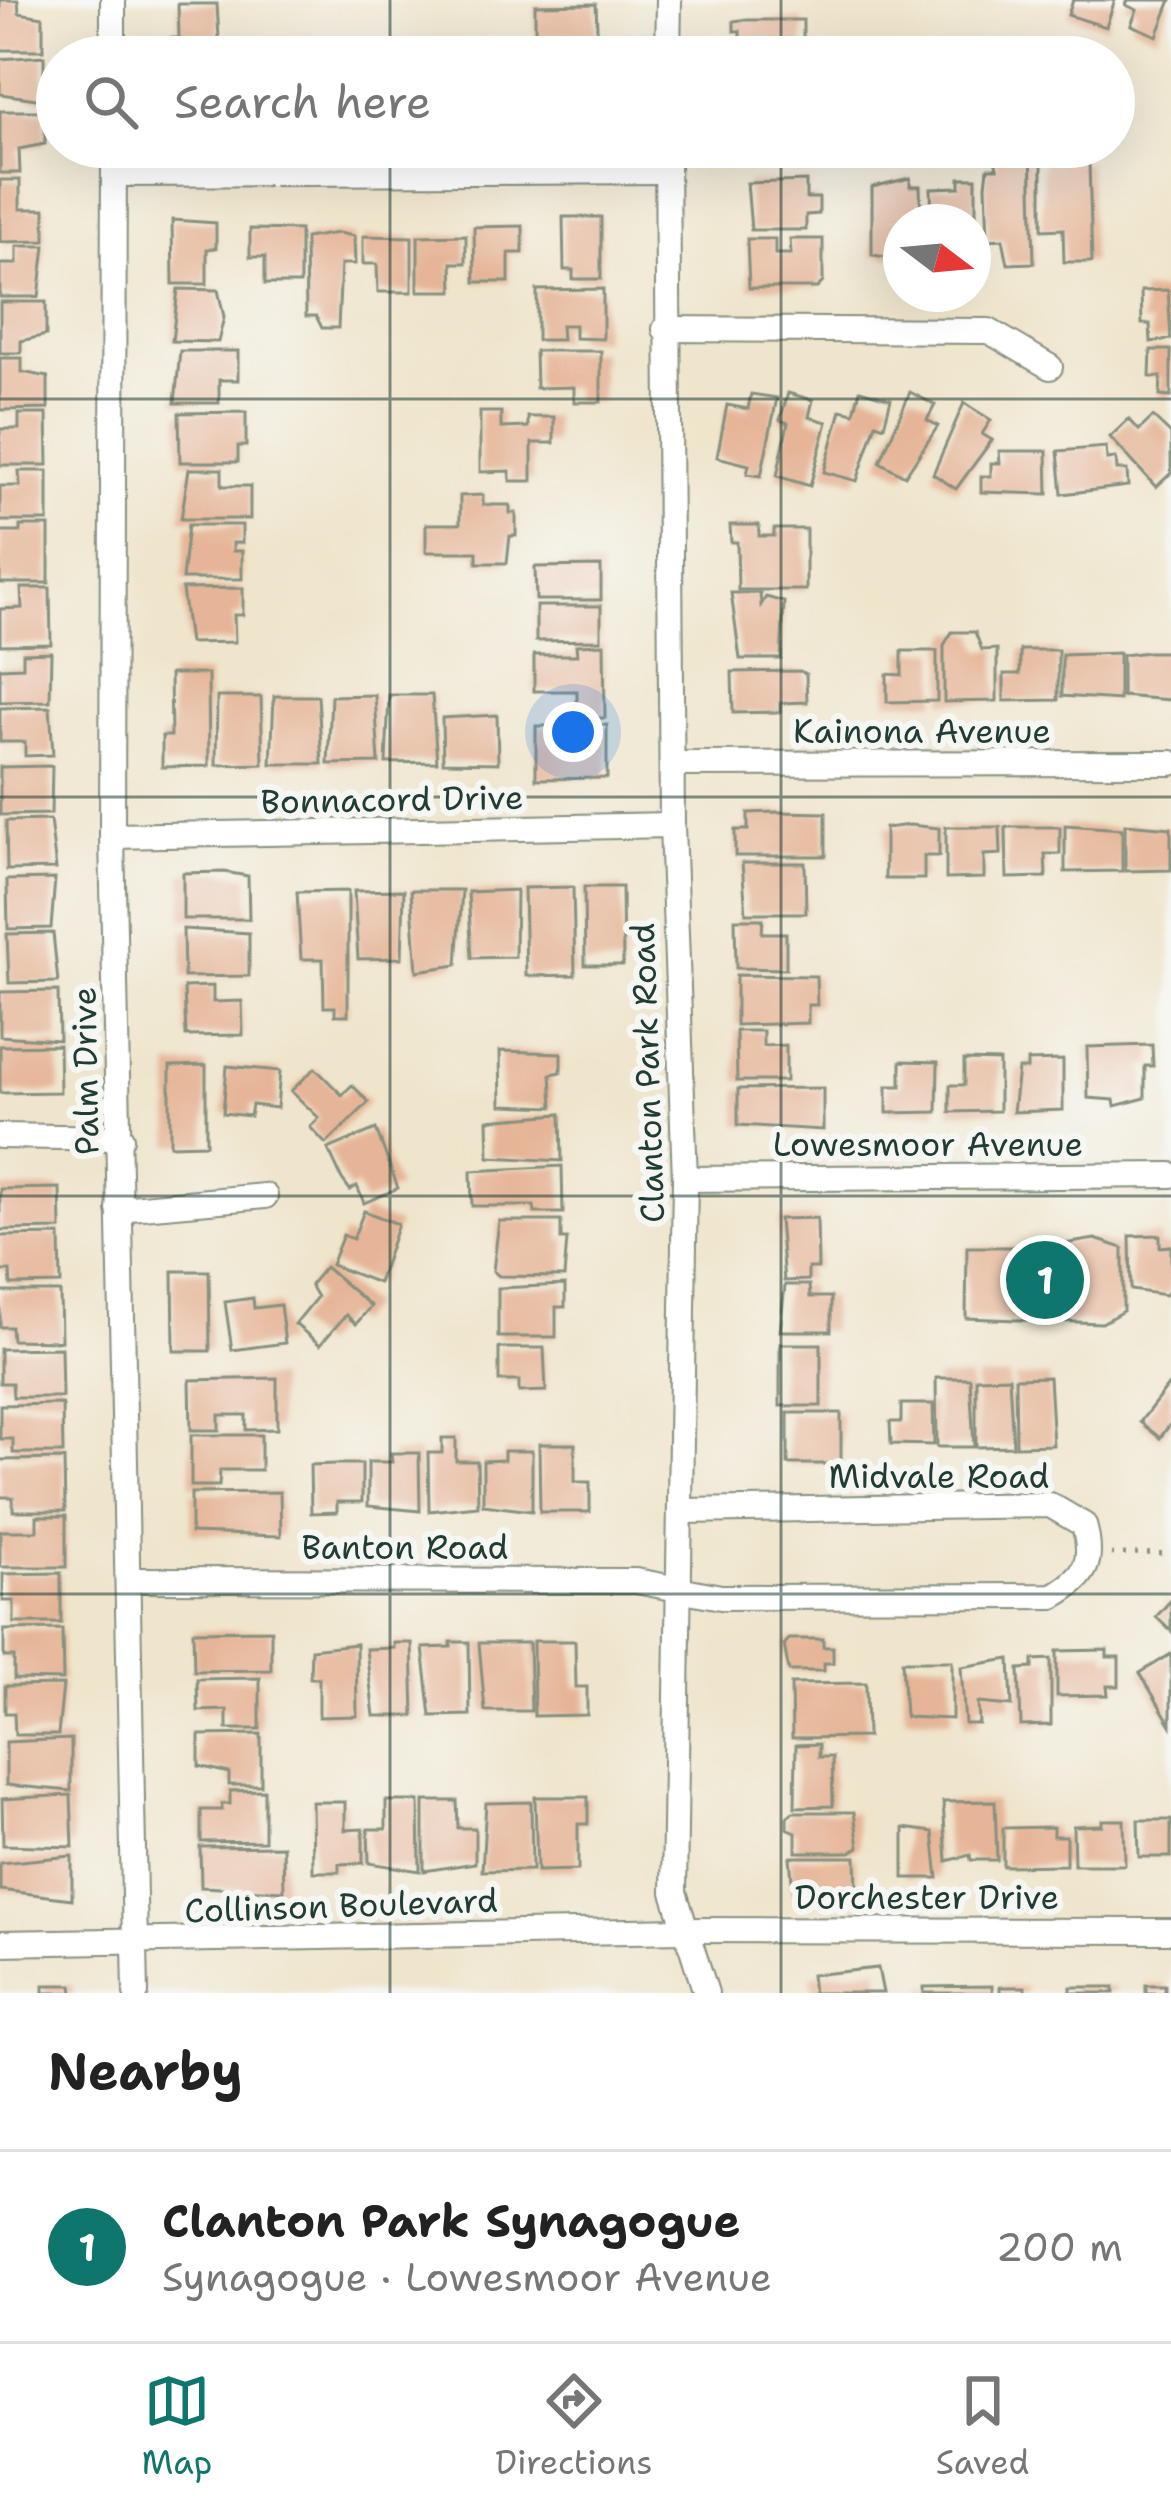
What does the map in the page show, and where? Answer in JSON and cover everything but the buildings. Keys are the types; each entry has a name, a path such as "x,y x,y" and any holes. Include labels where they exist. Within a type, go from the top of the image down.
{"street":[{"path":"113,0 113,36"},
{"path":"668,36 669,0"},
{"name":"Palm Drive","path":"114,168 112,836 136,1993"},
{"path":"114,174 335,168"},
{"name":"Clanton Park Road","path":"667,168 672,825 685,1179 674,1892 706,1993"},
{"path":"665,329 988,331 1050,367"},
{"name":"Kainona Avenue","path":"673,764 1171,764"},
{"name":"Bonnacord Drive","path":"112,836 672,825"},
{"path":"0,1136 121,1138"},
{"name":"Lowesmoor Avenue","path":"685,1179 1171,1175"},
{"path":"119,1209 265,1196"},
{"name":"Midvale Road","path":"683,1511 1050,1505 1084,1526 1092,1554"},
{"path":"680,1586 721,1597 1053,1596 1087,1571 1092,1554"},
{"name":"Banton Road","path":"129,1580 613,1580 680,1586"},
{"name":"Collinson Boulevard","path":"0,1943 683,1930"},
{"name":"Dorchester Drive","path":"683,1930 1171,1931"}],"path":[{"path":"1092,1554 1171,1553"}],"place":[{"name":"Clanton Park Synagogue","path":"1045,1280"}]}
